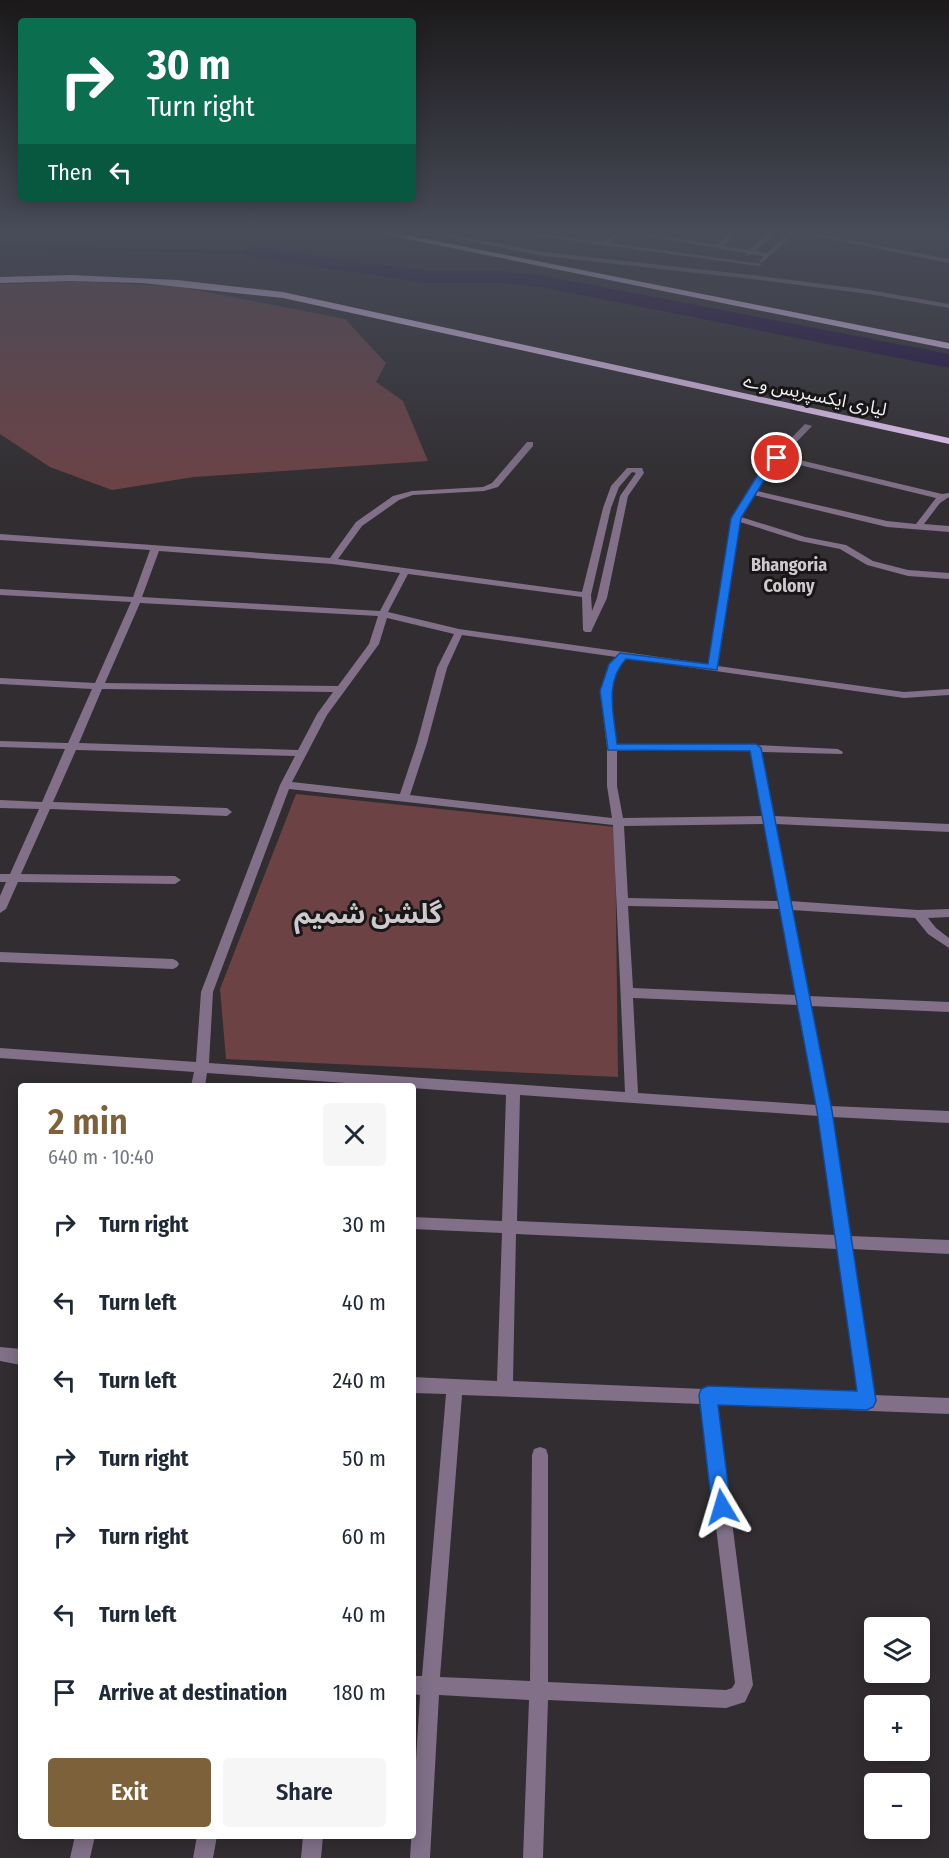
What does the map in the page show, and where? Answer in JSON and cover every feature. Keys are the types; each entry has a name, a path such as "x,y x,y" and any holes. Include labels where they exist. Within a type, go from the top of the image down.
{"highway":[{"name":"لیاری ایکسپریس وے","path":"400,321 949,441"},
{"path":"822,321 949,346"}],"street":[{"path":"713,668 736,518 765,470 808,426"},
{"path":"332,561 359,525 396,498 412,493 484,489 495,485 530,444"},
{"path":"777,458 946,495 919,525"},
{"path":"630,470 639,470 640,473 624,496 602,598 588,630 586,596 610,496 615,486 630,470"},
{"path":"752,492 886,524 949,528"},
{"path":"736,518 803,540 843,547 870,563 908,573 949,576"},
{"path":"0,537 332,561 586,596"},
{"path":"0,909 137,599 156,547"},
{"path":"199,1083 202,1067 207,992 285,785 322,714 374,644 383,614 405,571"},
{"path":"0,592 383,614 459,632 904,695 949,692"},
{"path":"404,798 422,743 442,668 459,632"},
{"path":"623,655 615,664 605,691 612,747 612,786 618,822 633,1098"},
{"path":"0,681 98,687 340,689"},
{"path":"0,744 72,744 301,753"},
{"path":"612,747 756,748 838,752"},
{"path":"756,748 824,1111 867,1401"},
{"path":"285,785 618,822 769,820 949,828"},
{"path":"0,804 227,812"},
{"path":"0,878 175,880"},
{"path":"622,902 786,905 918,914 949,913"},
{"path":"918,914 932,931 949,944"},
{"path":"0,957 173,964"},
{"path":"627,993 949,1007"},
{"path":"0,1053 202,1067 371,1083"},
{"path":"416,1085 949,1117"},
{"path":"505,1388 513,1089"},
{"path":"416,1223 949,1247"},
{"path":"0,1354 18,1357"},
{"path":"416,1385 949,1406"},
{"path":"420,1858 421,1686 455,1386"},
{"path":"421,1686 726,1699 738,1695 744,1684 708,1395"},
{"path":"533,1858 539,1691 540,1455"},
{"path":"80,1858 84,1839"},
{"path":"203,1858 206,1839"},
{"path":"311,1858 313,1839"}],"shaded area":[{"path":"0,321 347,321 386,363 376,382 403,401 428,461 194,477 112,490 50,467 0,434"},
{"path":"296,794 615,827 618,1077 226,1059 220,989"}],"waterway":[{"path":"744,321 949,361"}],"district":[{"name":"Bhangoria Colony","path":"789,575"},
{"name":"گلشن شمیم","path":"368,914"}],"route":[{"path":"722,1507 708,1395 867,1401 824,1111 756,748 612,747 605,691 615,664 623,655 713,668 736,518 765,470 777,458"}]}
